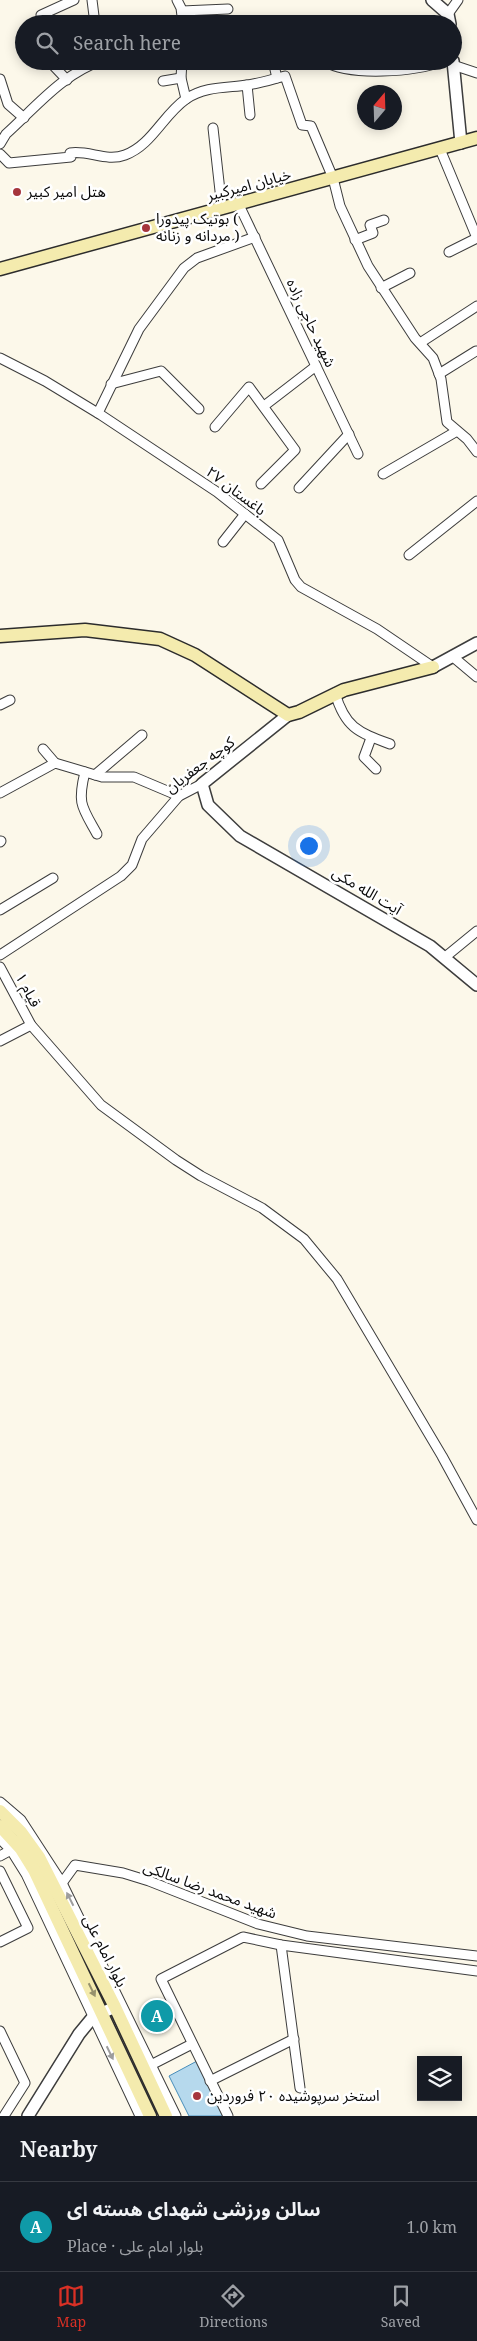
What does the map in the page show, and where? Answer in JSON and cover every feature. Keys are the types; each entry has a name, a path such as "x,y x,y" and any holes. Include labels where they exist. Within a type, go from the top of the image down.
{"main road":[{"name":"خیابان امیرکبیر","path":"0,269 240,205 477,138"},
{"path":"0,636 85,630 160,639 195,655 288,715 300,712 335,693 433,667"},
{"name":"بلوار امام علی","path":"0,1811 22,1832 39,1858 103,2012 148,2066 166,2116"},
{"name":"بلوار امام علی","path":"0,1826 21,1848 34,1870 103,2012 150,2116"}],"street":[{"path":"41,15 74,0"},
{"path":"92,0 94,15"},
{"path":"177,0 182,15"},
{"path":"432,0 445,15"},
{"path":"451,15 458,0"},
{"path":"182,12 228,9"},
{"path":"462,67 477,73"},
{"path":"58,70 67,80"},
{"path":"0,144 6,134 67,80 85,70"},
{"path":"181,70 181,78 186,99"},
{"path":"274,70 277,78"},
{"path":"451,70 461,143"},
{"path":"0,154 9,163 71,157 70,153 79,152 115,158 140,148 172,111 186,99 211,88 247,85 285,76 302,126 311,126 333,178 340,206 355,240 382,288 420,343 433,358 439,374 446,422 477,452"},
{"path":"162,81 181,78"},
{"path":"0,79 8,104 24,118"},
{"path":"247,85 250,115"},
{"path":"213,128 222,209"},
{"path":"440,149 477,238 449,252"},
{"name":"شهید حاجی زاده","path":"240,205 358,454"},
{"path":"355,240 373,233 370,224 384,220"},
{"path":"98,413 111,384 149,313 184,268 197,258 255,237"},
{"path":"382,288 410,273"},
{"path":"420,343 477,306"},
{"path":"439,374 476,351"},
{"name":"باغستان ۲۷","path":"0,358 38,377 98,413 217,492 278,540 295,580 301,587 377,629 433,667"},
{"path":"264,406 316,366"},
{"path":"111,384 162,371 199,409"},
{"path":"215,427 249,387 295,450 261,484"},
{"path":"383,474 457,431"},
{"path":"299,488 349,434"},
{"path":"409,555 477,501"},
{"path":"223,542 245,514"},
{"path":"433,667 477,643"},
{"path":"452,656 477,677"},
{"path":"335,693 341,712 346,720 371,738 390,744"},
{"path":"0,705 10,700"},
{"name":"کوچه جعفریان","path":"0,955 120,876 132,865 142,839 179,796 202,784 288,715"},
{"path":"95,775 142,735"},
{"path":"371,738 364,757 376,769"},
{"path":"44,749 55,764 95,775 134,777 179,796"},
{"path":"0,793 55,764"},
{"path":"85,772 80,792 81,805 97,834"},
{"name":"آیت الله مکی","path":"202,784 208,805 240,836 430,946 477,985"},
{"path":"0,910 53,878"},
{"path":"444,958 477,931"},
{"name":"قیام ۱","path":"0,967 31,1026 101,1105 176,1160 201,1176 262,1208 304,1239 337,1279 476,1517"},
{"path":"0,1042 31,1026"},
{"path":"0,1802 21,1820 62,1883 148,2066 176,2116"},
{"path":"0,1839 11,1850 26,1874 103,2012 140,2116"},
{"path":"0,1856 11,1850"},
{"name":"شهید محمد رضا سالکی","path":"62,1883 75,1865 123,1873 280,1930 307,1936 477,1956"},
{"path":"0,1870 28,1928 0,1942"},
{"path":"228,2116 162,1979 244,1937 281,1945 477,1971"},
{"path":"281,1945 300,2088"},
{"path":"28,2116 79,2034 103,2012"},
{"path":"0,2031 25,2083 4,2116"},
{"path":"210,2081 294,2040"},
{"path":"148,2066 192,2044"}],"water":[{"name":"استخر سرپوشیده ۲۰ فروردین","path":"197,2061 225,2116 189,2116 169,2076"}],"place":[{"name":"هتل امیر کبیر","path":"17,192"},
{"name":"بوتیک پیدورا ( مردانه و زنانه )","path":"146,228"},
{"name":"سالن ورزشی شهدای هسته ای","path":"157,2016"},
{"name":"استخر سرپوشیده ۲۰ فروردین","path":"197,2096"}]}
